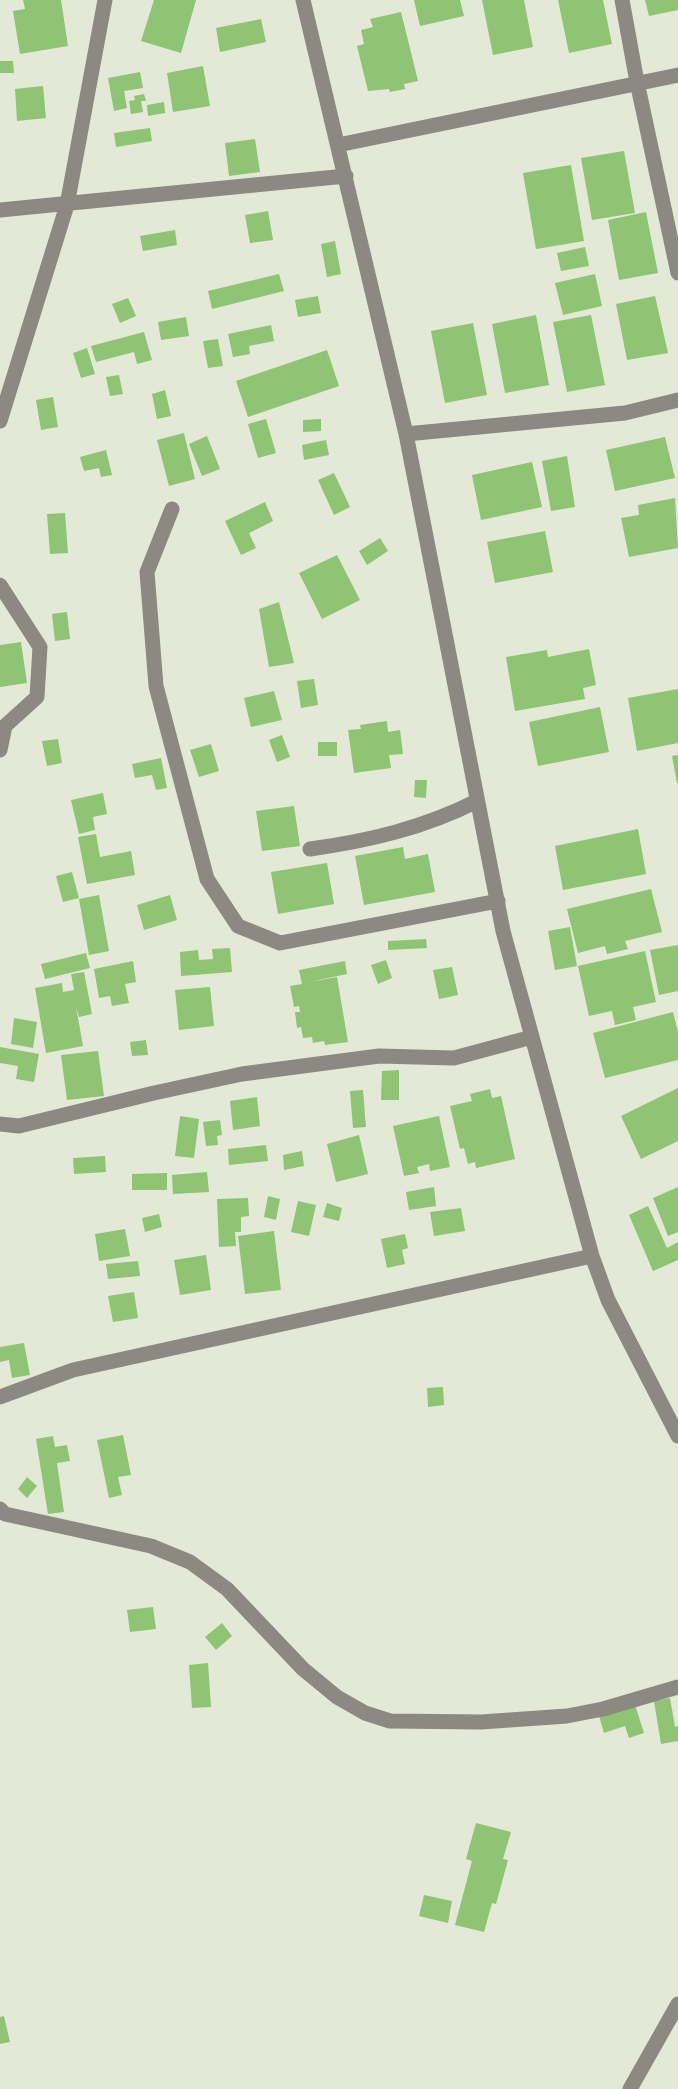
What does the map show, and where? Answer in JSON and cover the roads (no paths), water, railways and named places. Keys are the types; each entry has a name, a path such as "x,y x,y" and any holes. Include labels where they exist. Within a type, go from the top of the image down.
{"street":[{"path":"0,421 67,205 105,0"},
{"path":"303,0 406,434 503,931 592,1256 608,1300 678,1436"},
{"path":"622,0 678,273"},
{"path":"338,145 678,75"},
{"path":"0,210 346,176"},
{"path":"406,434 625,413 678,400"},
{"path":"172,509 147,572 156,686 207,879 238,926 280,943 498,901"},
{"path":"0,585 40,647 37,697 5,726 0,750"},
{"path":"309,849 395,833 444,817 477,801"},
{"path":"0,1124 19,1126 242,1074 379,1056 454,1058 532,1037"},
{"path":"0,1396 73,1370 592,1256"},
{"path":"0,1509 5,1514 151,1546 190,1562 227,1589 303,1669 337,1697 365,1713 390,1721 481,1722 567,1716 603,1709 678,1687"},
{"path":"630,2089 678,2004"}]}
